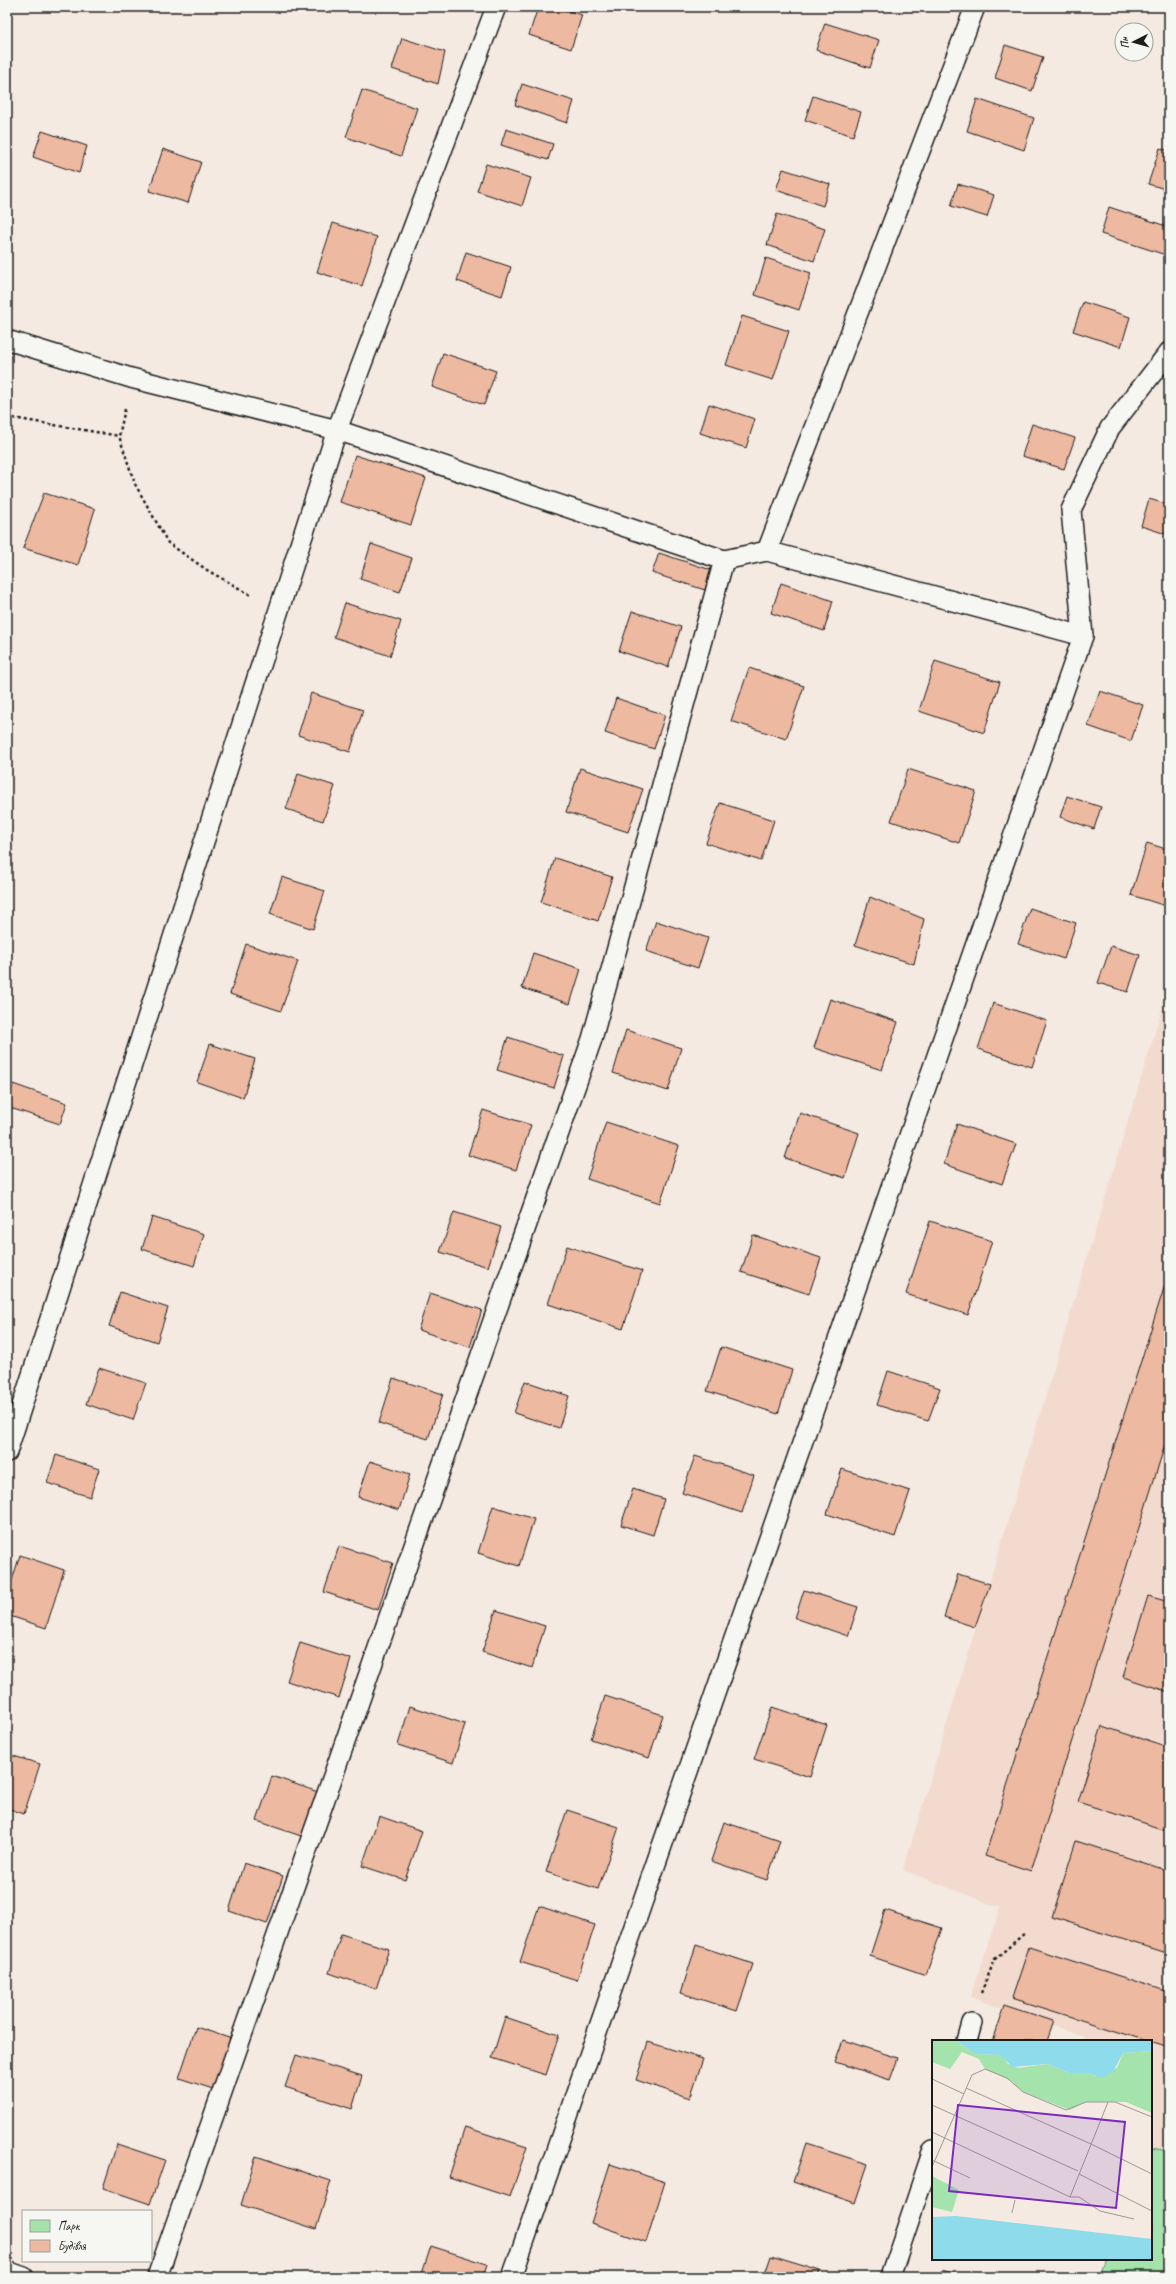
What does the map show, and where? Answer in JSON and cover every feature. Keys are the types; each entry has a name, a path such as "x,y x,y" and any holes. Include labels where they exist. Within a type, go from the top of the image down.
{"lane":[{"path":"7,1452 337,430 496,7"},
{"path":"767,550 975,7"},
{"path":"7,340 131,378 337,430 724,560 767,550 1083,636"},
{"path":"512,2277 1083,636 1072,510 1110,428 1169,352"},
{"path":"157,2277 592,1039 724,560"},
{"path":"967,2040 972,2023"},
{"path":"890,2277 932,2153"},
{"path":"7,2271 24,2277"}],"path":[{"path":"7,417 119,436 135,484 168,543 207,570 279,610"},
{"path":"972,2023 984,1983 995,1959 1026,1932"}],"shaded area":[{"path":"1169,985 1169,2153 1152,2150 1152,2040 1092,2040 970,1997 1000,1908 903,1870"}],"green space":[{"path":"1152,2150 1169,2153 1169,2277 1101,2277 1107,2260 1152,2260"}],"building":[{"path":"538,7 557,7 582,15 571,49 529,35"},
{"path":"825,23 879,40 870,68 816,50"},
{"path":"402,38 445,52 438,84 392,69"},
{"path":"1005,45 1043,57 1032,91 995,78"},
{"path":"522,84 574,101 567,123 515,105"},
{"path":"362,90 417,108 401,156 346,137"},
{"path":"813,96 861,112 853,136 805,120"},
{"path":"977,99 1034,118 1024,150 967,131"},
{"path":"506,129 553,144 548,160 501,145"},
{"path":"42,131 87,146 79,173 33,157"},
{"path":"1160,148 1169,151 1169,190 1148,184"},
{"path":"163,149 201,162 188,203 149,191"},
{"path":"486,164 531,178 522,206 477,191"},
{"path":"783,169 830,184 823,206 776,190"},
{"path":"958,184 994,195 987,217 951,206"},
{"path":"1109,207 1169,227 1169,247 1166,255 1101,234"},
{"path":"777,214 825,229 814,261 767,245"},
{"path":"333,223 377,237 362,286 317,272"},
{"path":"466,252 511,267 502,296 457,281"},
{"path":"766,258 811,273 799,310 755,295"},
{"path":"1083,302 1130,317 1121,347 1073,331"},
{"path":"742,316 789,331 773,380 726,365"},
{"path":"443,353 496,371 484,405 432,387"},
{"path":"709,404 755,419 746,448 700,433"},
{"path":"1032,424 1075,438 1064,469 1022,456"},
{"path":"355,455 426,478 411,525 340,502"},
{"path":"44,493 95,509 78,565 23,548"},
{"path":"1149,499 1169,505 1169,535 1141,526"},
{"path":"371,544 412,558 400,592 360,579"},
{"path":"659,553 711,570 705,590 652,573"},
{"path":"781,583 833,601 824,631 771,613"},
{"path":"345,603 401,621 390,656 334,637"},
{"path":"632,611 681,627 668,667 619,651"},
{"path":"935,661 1000,682 984,733 919,711"},
{"path":"749,668 804,686 786,739 731,721"},
{"path":"1100,691 1143,705 1131,741 1088,726"},
{"path":"311,693 363,710 350,752 298,735"},
{"path":"616,698 665,715 654,749 605,733"},
{"path":"580,768 643,789 628,832 566,812"},
{"path":"908,769 976,791 959,843 891,821"},
{"path":"298,774 335,786 323,821 286,809"},
{"path":"1067,796 1101,807 1094,829 1060,817"},
{"path":"720,803 774,820 761,861 706,843"},
{"path":"1147,843 1169,850 1169,907 1131,895"},
{"path":"555,858 612,877 598,921 541,902"},
{"path":"282,877 325,891 313,929 270,914"},
{"path":"870,897 924,919 914,964 855,945"},
{"path":"1030,908 1076,923 1064,959 1018,944"},
{"path":"656,921 708,938 698,968 646,951"},
{"path":"246,944 298,961 281,1011 230,994"},
{"path":"1111,946 1140,955 1128,992 1098,983"},
{"path":"533,953 581,969 570,1004 522,988"},
{"path":"830,999 898,1022 882,1070 814,1048"},
{"path":"993,1003 1047,1021 1032,1067 978,1049"},
{"path":"626,1030 681,1048 668,1091 613,1073"},
{"path":"508,1037 564,1056 554,1088 497,1070"},
{"path":"210,1044 255,1059 243,1098 197,1082"},
{"path":"13,1084 67,1103 60,1124 7,1107"},
{"path":"483,1110 531,1125 516,1170 468,1155"},
{"path":"800,1113 859,1133 845,1178 785,1158"},
{"path":"606,1122 679,1146 660,1203 587,1179"},
{"path":"957,1124 1016,1144 1002,1184 944,1164"},
{"path":"454,1212 501,1227 488,1267 440,1252"},
{"path":"152,1217 204,1234 194,1266 142,1249"},
{"path":"930,1221 992,1241 968,1315 906,1294"},
{"path":"753,1235 821,1258 809,1294 741,1272"},
{"path":"567,1246 642,1271 623,1329 548,1304"},
{"path":"1169,1272 1169,1432 1031,1871 985,1856"},
{"path":"120,1292 168,1308 157,1342 109,1326"},
{"path":"430,1293 482,1310 470,1347 418,1330"},
{"path":"721,1347 792,1370 778,1414 707,1391"},
{"path":"99,1368 146,1383 133,1420 86,1404"},
{"path":"888,1371 940,1388 928,1421 877,1405"},
{"path":"393,1378 443,1394 428,1439 379,1423"},
{"path":"525,1381 569,1396 559,1428 514,1413"},
{"path":"56,1455 99,1469 90,1497 47,1483"},
{"path":"695,1456 754,1475 742,1513 682,1493"},
{"path":"370,1461 410,1474 399,1510 358,1497"},
{"path":"842,1469 910,1491 895,1537 827,1514"},
{"path":"633,1489 664,1499 653,1535 621,1525"},
{"path":"493,1506 534,1519 519,1566 478,1553"},
{"path":"339,1546 393,1563 378,1610 324,1592"},
{"path":"20,1555 64,1570 46,1628 7,1615 7,1596"},
{"path":"958,1574 990,1584 975,1627 944,1617"},
{"path":"804,1590 858,1607 848,1636 795,1618"},
{"path":"1148,1596 1169,1602 1169,1692 1123,1677"},
{"path":"496,1610 545,1626 532,1668 482,1652"},
{"path":"300,1643 351,1659 339,1698 287,1681"},
{"path":"605,1696 663,1715 649,1758 591,1739"},
{"path":"410,1706 465,1724 453,1763 398,1745"},
{"path":"772,1707 827,1725 810,1777 754,1759"},
{"path":"1102,1726 1169,1748 1169,1831 1078,1802"},
{"path":"7,1754 40,1764 24,1814 7,1808"},
{"path":"272,1776 318,1792 304,1837 257,1821"},
{"path":"567,1810 619,1827 598,1889 546,1872"},
{"path":"379,1816 422,1831 405,1880 362,1866"},
{"path":"724,1822 780,1841 767,1880 711,1861"},
{"path":"1076,1841 1169,1871 1169,1954 1052,1917"},
{"path":"244,1863 283,1876 267,1924 229,1911"},
{"path":"539,1906 595,1925 577,1980 520,1962"},
{"path":"885,1910 942,1928 926,1975 870,1956"},
{"path":"341,1934 389,1949 376,1989 329,1973"},
{"path":"696,1945 753,1964 737,2011 681,1993"},
{"path":"1029,1947 1169,1992 1169,2048 1152,2043 1152,2040 1144,2040 1012,1998"},
{"path":"1005,2005 1053,2021 1046,2040 993,2040"},
{"path":"505,2017 559,2035 546,2075 492,2058"},
{"path":"196,2027 235,2040 219,2091 179,2078"},
{"path":"843,2040 898,2058 890,2080 835,2062"},
{"path":"648,2042 703,2059 690,2098 636,2080"},
{"path":"296,2055 362,2076 352,2109 285,2087"},
{"path":"465,2127 527,2147 510,2197 449,2177"},
{"path":"117,2144 165,2160 150,2204 103,2188"},
{"path":"806,2144 868,2164 855,2203 793,2182"},
{"path":"256,2156 331,2181 316,2229 241,2205"},
{"path":"610,2164 665,2182 646,2242 591,2223"},
{"path":"431,2246 487,2264 483,2277 421,2277"},
{"path":"771,2256 820,2271 818,2277 764,2277"},
{"path":"943,2270 965,2277 941,2277"}]}
